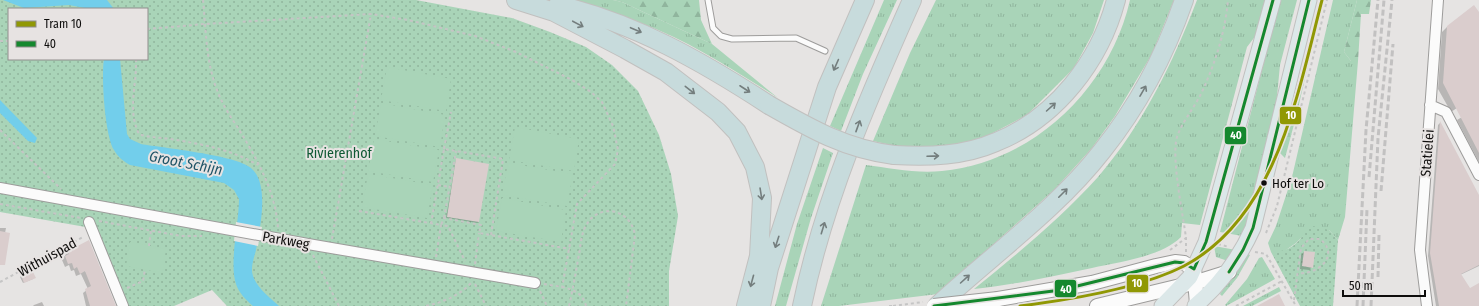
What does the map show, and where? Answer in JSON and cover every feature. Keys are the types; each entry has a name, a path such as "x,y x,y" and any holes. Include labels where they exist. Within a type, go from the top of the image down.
{"highway":[{"path":"516,0 554,12 666,72 718,112 737,132 755,167 762,198 759,256 746,306"},
{"path":"536,0 572,8 623,25 656,39 720,73 769,104 832,140 871,152 894,155 938,156 960,153 997,142 1029,125 1065,94 1088,66 1108,25 1116,0"},
{"path":"761,306 769,268 827,87 865,0"},
{"path":"802,306 808,275 835,189 858,125 912,0"},
{"path":"935,306 1049,207 1102,152 1122,124 1152,75 1176,23 1184,0"}],"main road":[{"path":"1162,306 1191,279 1206,242 1273,0"},
{"path":"1196,305 1218,285 1250,251 1253,228 1309,0"},
{"path":"935,306 998,299 1092,283 1175,262 1184,263 1191,279 1196,305"},
{"path":"1097,306 1191,279 1229,272"}],"street":[{"name":"Statielei","path":"1427,306 1420,250 1438,0"},
{"path":"1430,105 1446,112 1479,175"},
{"name":"Parkweg","path":"0,188 308,244 535,282"},
{"path":"90,220 93,232 123,306"}],"lane":[{"path":"708,0 713,28 721,36 732,39 796,38 825,51"}],"path":[{"path":"203,0 208,53 217,91 259,165 276,211 278,238"},
{"path":"1228,0 1222,33 1212,69 1200,95 1180,129 1176,146 1186,238 1266,254 1296,306"},
{"path":"1263,238 1277,206 1327,0"},
{"path":"331,247 371,14"},
{"path":"148,29 371,14 475,36 516,52 572,80 591,92 602,102 613,126 618,150 616,164 577,204 562,288"},
{"path":"136,60 132,105 135,125 139,134 146,137 168,139 213,147 240,154 259,165"},
{"path":"431,224 451,112"},
{"path":"0,130 74,201"},
{"path":"444,149 503,159 491,235"},
{"path":"434,266 456,151"},
{"path":"438,185 450,187"},
{"path":"0,204 181,236"},
{"path":"359,211 448,226 467,266 474,273"},
{"path":"569,306 584,228 588,222 598,214 614,211 627,219 634,229 635,235 626,306"},
{"path":"444,218 481,224 474,273"},
{"path":"148,246 151,230"},
{"name":"Withuispad","path":"0,282 93,232"},
{"path":"479,233 570,250"},
{"path":"1294,302 1298,273 1303,245 1309,239 1320,239 1327,246 1328,252 1324,263 1315,271 1298,273"},
{"path":"308,244 339,306"},
{"path":"1250,251 1260,245"},
{"path":"117,292 143,281 145,270"},
{"path":"426,306 446,300 458,294 474,281 486,306"},
{"path":"1236,306 1282,281"},
{"path":"535,282 572,290 584,300 586,306"},
{"path":"535,282 547,306"}],"green space":[{"name":"Rivierenhof","path":"0,0 416,0 512,18 586,47 612,65 638,91 659,135 671,174 678,216 669,271 669,306 227,306 212,290 174,306 128,306 97,229 0,212"},
{"path":"571,0 613,0 622,2 712,44 778,98 694,47 676,38 632,20"},
{"path":"613,0 699,0 701,20 712,44 622,2"},
{"path":"884,0 897,0 863,74 841,131 830,126"},
{"path":"936,0 1104,0 1093,33 1074,68 1027,115 989,135 963,143 935,147 904,148 873,141 910,53"},
{"path":"1130,0 1174,0 1152,54 1115,116 1092,148 1055,189 938,294 839,306 821,306 866,165 913,171 942,171 976,165 1007,153 1037,136 1063,115 1086,90 1105,63 1120,32"},
{"path":"1197,0 1266,0 1257,34 1247,47 1200,225 1182,223 1181,237 1162,249 1139,258 1033,280 974,289 1054,221 1084,192 1114,157 1129,137 1155,93 1178,47"},
{"path":"1280,0 1297,0 1280,65 1276,107 1249,220 1242,236 1220,232"},
{"path":"1333,0 1357,0 1344,52 1351,61 1358,61 1345,217 1338,240 1329,230 1304,235 1283,252 1271,252 1268,243 1276,226 1292,177"},
{"path":"1357,0 1371,0 1369,14 1361,14 1358,61 1351,61 1344,52"},
{"path":"1323,1 1285,158 1280,153 1282,133 1306,67"},
{"path":"387,67 451,79 446,111 381,100"},
{"path":"381,103 445,115 440,147 375,136"},
{"path":"515,127 579,139 574,171 509,160"},
{"path":"374,139 439,150 433,182 368,171"},
{"path":"823,148 833,153 811,218 786,306 775,306 797,224"},
{"path":"508,163 573,174 567,206 502,195"},
{"path":"368,174 433,185 427,218 362,207"},
{"path":"502,198 566,210 561,242 496,231"},
{"path":"1309,225 1329,230 1338,240 1333,306 1300,306 1271,252 1278,252 1294,245 1302,237"},
{"path":"130,242 166,249 162,273 126,266"},
{"path":"1214,246 1236,250 1228,261 1216,257"},
{"path":"1248,254 1250,255 1237,278 1222,296 1220,294"},
{"path":"1262,257 1275,279 1226,306 1225,305 1247,279 1259,258"},
{"path":"1279,287 1281,291 1252,306 1243,306"}],"water":[{"path":"3,0 107,0 113,8 85,8 69,5 24,8"},
{"name":"Groot Schijn","path":"104,60 120,60 127,134 130,139 141,144 231,159 243,163 251,168 257,175 262,195 262,207 260,230 253,260 252,273 261,289 279,306 253,306 243,296 236,284 234,275 234,254 239,199 234,190 224,183 130,165 121,159 114,150 106,120 103,92"},
{"path":"0,100 37,138 35,143 28,141 0,113"}],"pier":[{"path":"236,222 262,227 258,246 234,241"}],"building":[{"path":"1474,5 1479,12 1479,153 1443,83 1447,26"},
{"path":"1440,121 1479,195 1479,265 1461,274 1470,288 1479,283 1479,306 1439,306 1430,253"},
{"path":"456,158 489,164 479,222 447,217"},
{"path":"0,231 10,233 5,265 0,265"},
{"path":"89,240 116,306 90,306 85,289 91,286 85,271 80,274 77,267 74,269 72,263 68,264 65,256 69,254 68,251"},
{"path":"1304,251 1315,252 1313,268 1302,266"},
{"path":"32,270 36,278 24,283 21,275"},
{"path":"1279,294 1285,306 1257,306"}],"railway":[{"path":"1357,306 1366,130 1378,0"},
{"path":"1369,177 1384,0"},
{"path":"1371,306 1378,138 1392,0"},
{"path":"1381,191 1393,44"},
{"path":"1363,306 1367,209"},
{"path":"1378,277 1379,235"}],"tram line":[{"name":"10","path":"1020,306 1082,297 1147,281 1184,266 1216,244 1241,217 1262,185 1279,149 1292,112 1322,0"}],"transit line":[{"name":"40","path":"1194,269 1206,242 1273,0"},
{"name":"40","path":"1229,272 1243,250 1253,228 1309,0"},
{"name":"40","path":"934,306 1061,290 1175,262 1184,263 1194,269"}],"place":[{"name":"Hof ter Lo","path":"1264,183"}]}
